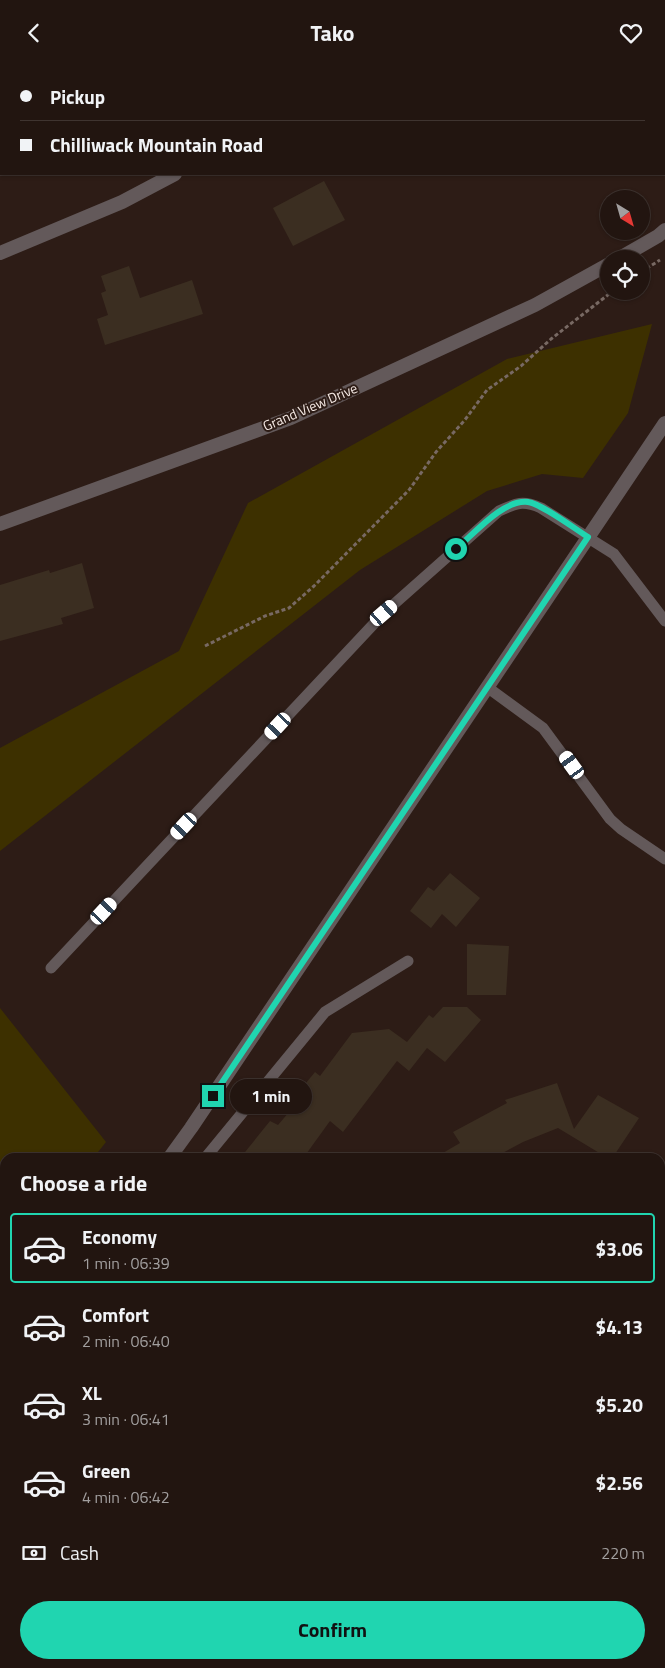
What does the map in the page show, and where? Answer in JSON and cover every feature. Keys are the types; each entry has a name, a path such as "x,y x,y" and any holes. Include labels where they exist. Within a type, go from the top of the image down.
{"street":[{"path":"0,253 122,202 172,175"},
{"path":"634,250 665,230"},
{"name":"Grand View Drive","path":"0,525 291,418 535,305 600,269"},
{"path":"176,1153 665,423"}],"lane":[{"path":"50,968 384,613 499,511 515,504 529,502 614,554 665,621"},
{"path":"487,687 538,722 610,819 665,859"},
{"path":"209,1153 325,1012 408,961"}],"path":[{"path":"650,266 665,256"},
{"path":"205,647 265,616 289,608 314,586 409,490 436,452 464,421 487,390 521,366 551,339 601,300"}],"shaded area":[{"path":"652,324 628,413 583,478 542,474 487,491 360,570 0,851 0,748 179,651 248,503 507,359"},
{"path":"0,1008 106,1142 97,1153 0,1153"}],"building":[{"path":"324,181 345,220 293,246 273,208"},
{"path":"129,266 140,298 192,280 203,314 105,345 97,319 108,315 101,293 106,291 101,276"},
{"path":"82,563 94,608 61,618 63,624 0,641 0,585 49,570 50,573"},
{"path":"450,873 480,898 456,927 442,914 431,928 410,911 428,887 434,891"},
{"path":"467,944 509,946 506,995 467,995"},
{"path":"443,1007 467,1007 481,1020 445,1062 427,1048 409,1071 397,1061 343,1132 330,1121 307,1153 244,1153 270,1121 278,1125 301,1098 297,1094 315,1072 320,1076 352,1033 389,1029 407,1042 429,1015 433,1018"},
{"path":"557,1083 574,1129 598,1095 639,1118 616,1153 599,1153 558,1128 523,1142 502,1153 443,1153 460,1143 453,1132 507,1103 505,1100"}],"route":[{"path":"213,1096 588,537 529,502 515,504 499,511 456,549"}]}
